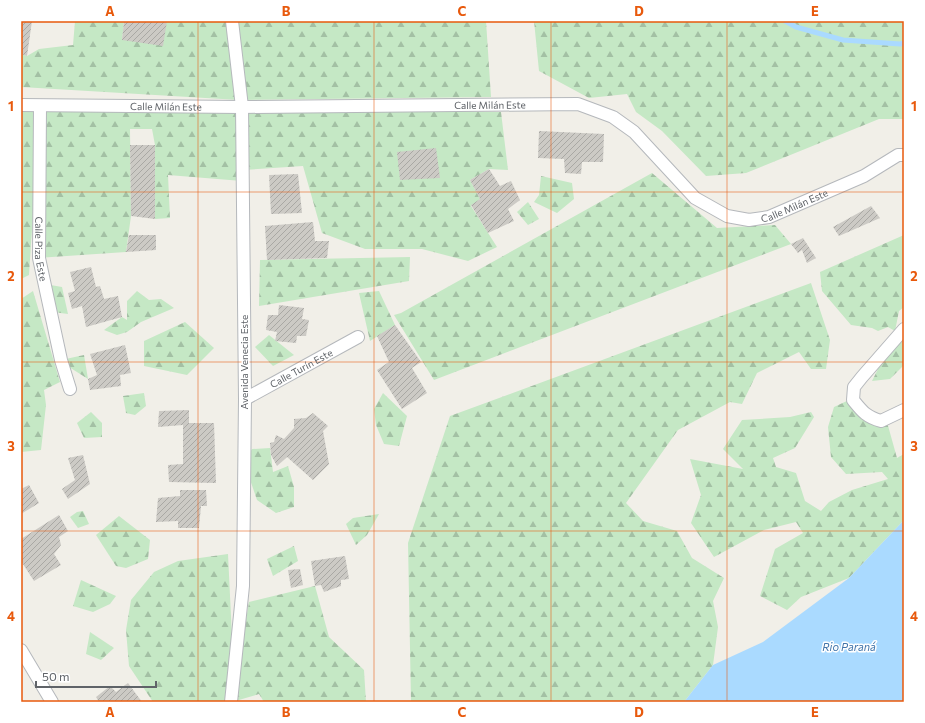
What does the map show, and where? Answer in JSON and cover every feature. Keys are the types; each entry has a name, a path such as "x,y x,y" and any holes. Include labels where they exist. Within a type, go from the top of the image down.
{"street":[{"name":"Avenida Venecia Este","path":"231,702 243,586 245,399 242,107 232,21"},
{"name":"Calle Milán Este","path":"21,105 242,107 578,104 613,117 634,132 695,198 727,216 748,220 769,217 864,176 898,155 904,155"},
{"name":"Calle Piza Este","path":"40,106 38,258 61,360 70,389"},
{"path":"904,329 854,387 853,400 865,415 872,419 881,421 904,410"},
{"name":"Calle Turín Este","path":"245,399 358,337"},
{"path":"21,650 52,702"}],"green space":[{"path":"75,21 124,21 122,40 167,21 231,21 239,100 21,87 21,54 27,56 39,49 73,45"},
{"path":"232,21 486,21 491,97 242,100"},
{"path":"534,21 904,21 904,119 879,119 746,173 706,176 662,131 636,112 627,94 589,98 539,71"},
{"path":"21,104 40,106 29,275 21,279"},
{"path":"41,106 237,110 242,181 168,175 170,218 155,219 155,145 152,129 130,129 131,216 126,252 37,258"},
{"path":"249,109 501,112 508,170 489,169 470,180 480,199 471,206 497,247 468,261 422,249 365,249 322,233 303,166 243,170"},
{"path":"652,173 717,228 775,225 791,244 434,380 394,315 401,313"},
{"path":"541,176 572,183 574,199 557,213 534,202 539,195"},
{"path":"528,202 539,219 528,225 517,212"},
{"path":"904,235 904,307 899,311 895,331 888,327 878,331 872,328 851,325 822,291 820,272"},
{"path":"410,257 409,281 259,306 260,260"},
{"path":"811,283 830,340 826,369 811,369 799,352 757,373 742,404 730,402 678,430 626,503 643,521 677,531 692,558 724,578 713,601 718,627 713,665 684,702 411,702 408,543 450,416"},
{"path":"45,284 62,287 68,314 53,312"},
{"path":"33,291 60,382 44,390 46,405 41,450 21,452 21,299"},
{"path":"137,291 149,300 161,299 174,308 141,322 127,332 117,335 104,330 122,317 127,320 127,301"},
{"path":"379,291 395,325 370,341 359,293"},
{"path":"185,322 214,348 187,375 144,366 144,341"},
{"path":"904,332 904,365 890,379 872,381 886,353"},
{"path":"269,335 294,355 273,366 255,347"},
{"path":"84,355 88,379 61,360"},
{"path":"144,393 146,406 135,415 126,413 123,396"},
{"path":"383,393 407,416 399,446 384,444 376,425 374,409"},
{"path":"849,400 887,422 897,458 904,454 904,520 849,578 801,597 787,610 760,596 775,549 803,533 796,522 764,530 714,557 691,523 701,495 690,459 743,469 723,449 742,420 790,417 811,412 814,417 795,448 773,458 776,467 796,473 805,501 821,511 829,502 852,490 888,479 882,472 846,474 831,457 828,427 834,407"},
{"path":"91,412 102,423 102,437 84,438 77,423"},
{"path":"270,448 273,472 288,466 294,487 294,507 276,513 257,500 244,462 252,449"},
{"path":"83,511 89,524 78,528 70,517 77,512"},
{"path":"379,514 367,535 356,545 346,524 353,518"},
{"path":"119,516 150,540 148,559 126,568 116,566 96,535"},
{"path":"294,546 298,561 273,576 267,559"},
{"path":"228,554 232,637 226,702 153,702 129,666 126,630 131,600 154,572 178,561"},
{"path":"81,580 116,596 110,604 93,612 73,606"},
{"path":"315,586 329,637 364,670 366,702 264,702 259,694 232,702 249,602"},
{"path":"90,632 114,648 101,660 86,654"}],"water":[{"name":"Rio Paraná","path":"904,520 904,702 684,702 713,665 763,642 849,578"}],"building":[{"path":"21,21 32,21 27,56 21,54"},
{"path":"124,21 167,21 163,46 122,40"},
{"path":"539,131 604,134 603,162 582,162 581,174 565,173 564,159 538,158"},
{"path":"130,145 155,145 155,219 131,216"},
{"path":"436,148 440,178 400,180 397,152"},
{"path":"489,169 500,186 511,181 520,200 508,209 514,221 488,233 471,205 480,199 470,180"},
{"path":"298,174 302,213 271,214 269,175"},
{"path":"871,206 880,218 839,236 833,227"},
{"path":"313,222 315,241 329,241 327,258 267,260 265,226"},
{"path":"129,235 156,235 156,250 126,252"},
{"path":"803,238 816,258 807,263 802,250 798,253 791,244"},
{"path":"91,267 96,287 100,286 104,299 118,296 122,317 86,327 82,306 72,309 68,293 75,291 70,272"},
{"path":"279,305 304,308 302,319 309,320 306,336 297,336 296,343 275,341 277,332 266,330 268,315 278,315"},
{"path":"395,325 421,362 412,368 427,393 402,409 377,370 389,362 377,336"},
{"path":"125,345 131,373 120,375 121,386 90,390 88,379 97,375 90,354"},
{"path":"189,410 189,423 214,423 216,483 169,482 168,465 183,464 183,425 158,427 159,411"},
{"path":"313,413 328,426 323,431 329,464 313,480 287,457 277,466 271,455 270,443 274,442 276,435 284,439 294,428 294,419 306,418"},
{"path":"83,455 90,484 68,499 62,489 75,480 68,458"},
{"path":"29,485 39,503 21,514 21,489"},
{"path":"180,490 206,490 207,506 201,506 199,528 178,528 178,521 156,522 158,498 180,496"},
{"path":"59,515 68,531 59,537 61,545 54,554 61,565 34,581 21,561 21,539"},
{"path":"345,556 349,579 341,580 341,586 324,592 321,585 315,586 311,561"},
{"path":"300,569 303,585 291,588 288,570"},
{"path":"128,683 142,702 99,702 96,697 110,686 116,692"}],"waterway":[{"path":"785,21 796,27 843,40 904,43"}]}
